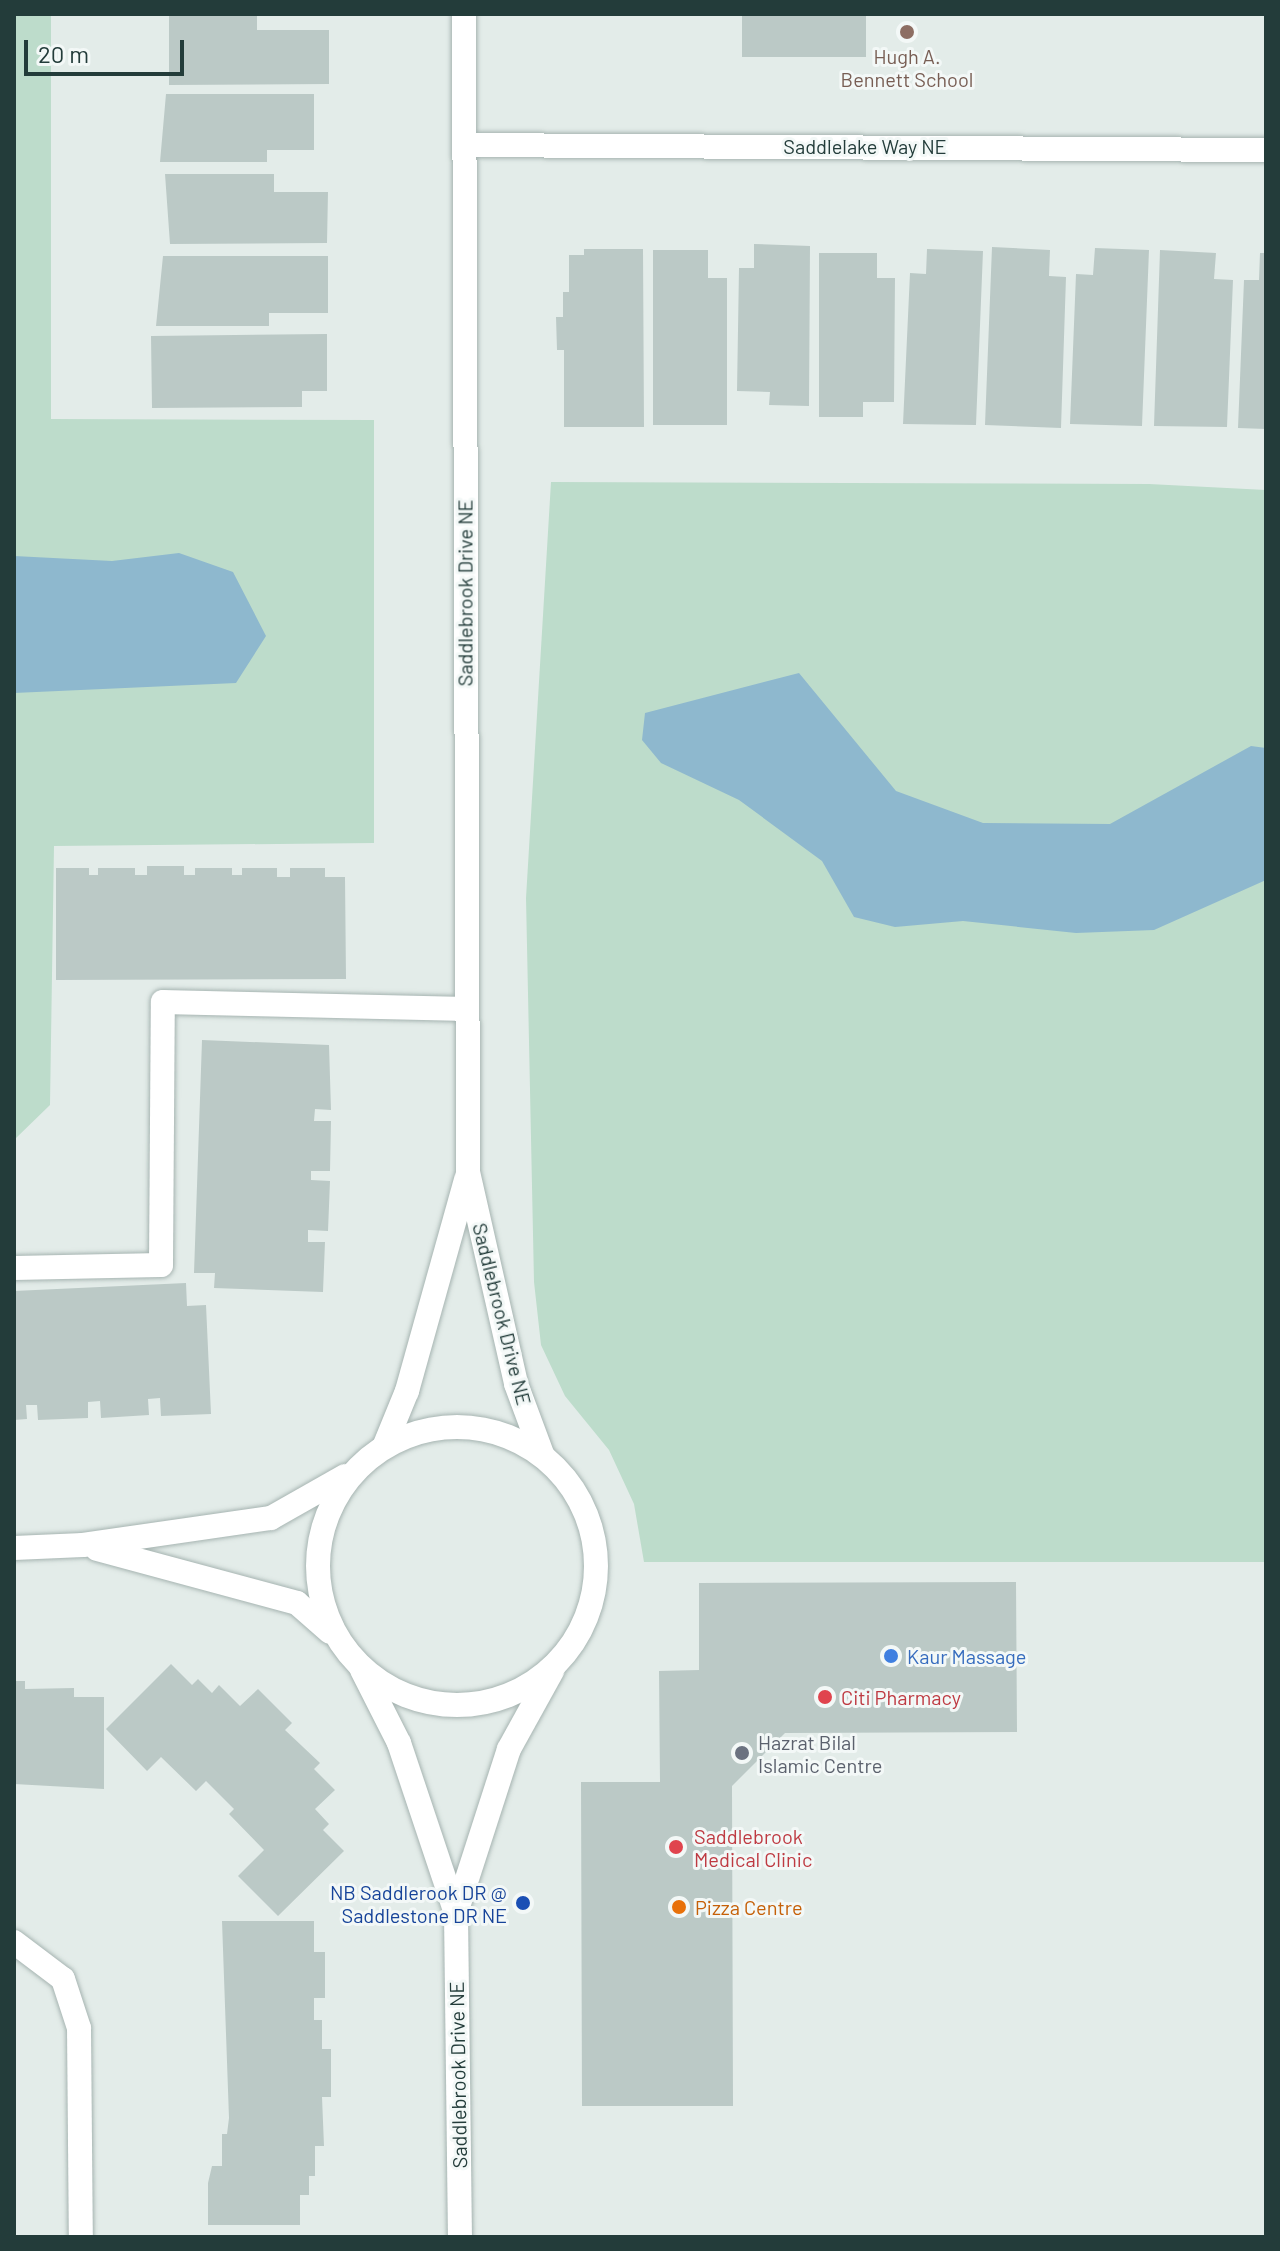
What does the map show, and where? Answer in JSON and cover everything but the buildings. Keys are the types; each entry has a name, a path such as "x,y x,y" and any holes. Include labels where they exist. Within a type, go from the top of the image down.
{"street":[{"name":"Saddlebrook Drive NE","path":"464,14 468,1172 516,1384 542,1454"},
{"name":"Saddlelake Way NE","path":"464,145 1266,150"},
{"path":"14,1268 161,1265 163,1002 466,1009"},
{"name":"Saddlebrook Drive NE","path":"384,1447 407,1391 468,1172"},
{"path":"14,1548 83,1545 271,1518 357,1468 384,1447 422,1431 464,1426 505,1435 542,1454 581,1501 598,1560 587,1620 552,1670 507,1697 456,1706 404,1696 360,1667 337,1638 297,1603 83,1545"},
{"path":"337,1638 321,1601 317,1562 327,1517 357,1468"},
{"name":"Saddlebrook Drive NE","path":"360,1667 399,1743 456,1913 460,2237"},
{"name":"Saddlebrook Drive NE","path":"456,1913 509,1749 552,1670"},
{"path":"14,1942 63,1979 79,2028 81,2237"}],"green space":[{"path":"14,14 51,14 51,419 374,420 374,843 54,846 50,1105 14,1140"},
{"path":"551,482 1149,484 1266,490 1266,1562 644,1562 634,1504 609,1450 565,1396 541,1345 534,1282 526,898"}],"water":[{"path":"179,553 233,572 266,636 236,683 14,693 14,556 112,561"},
{"path":"799,673 896,791 983,823 1110,824 1251,746 1266,748 1266,880 1154,930 1076,933 963,921 895,927 854,917 822,861 739,800 661,763 642,740 645,713"}],"place":[{"name":"Hugh A. Bennett School","path":"907,32"},
{"name":"Kaur Massage","path":"891,1656"},
{"name":"Citi Pharmacy","path":"825,1697"},
{"name":"Hazrat Bilal Islamic Centre","path":"742,1753"},
{"name":"Saddlebrook Medical Clinic","path":"676,1847"},
{"name":"NB Saddlerook DR @ Saddlestone DR NE","path":"523,1903"},
{"name":"Pizza Centre","path":"679,1907"}]}
